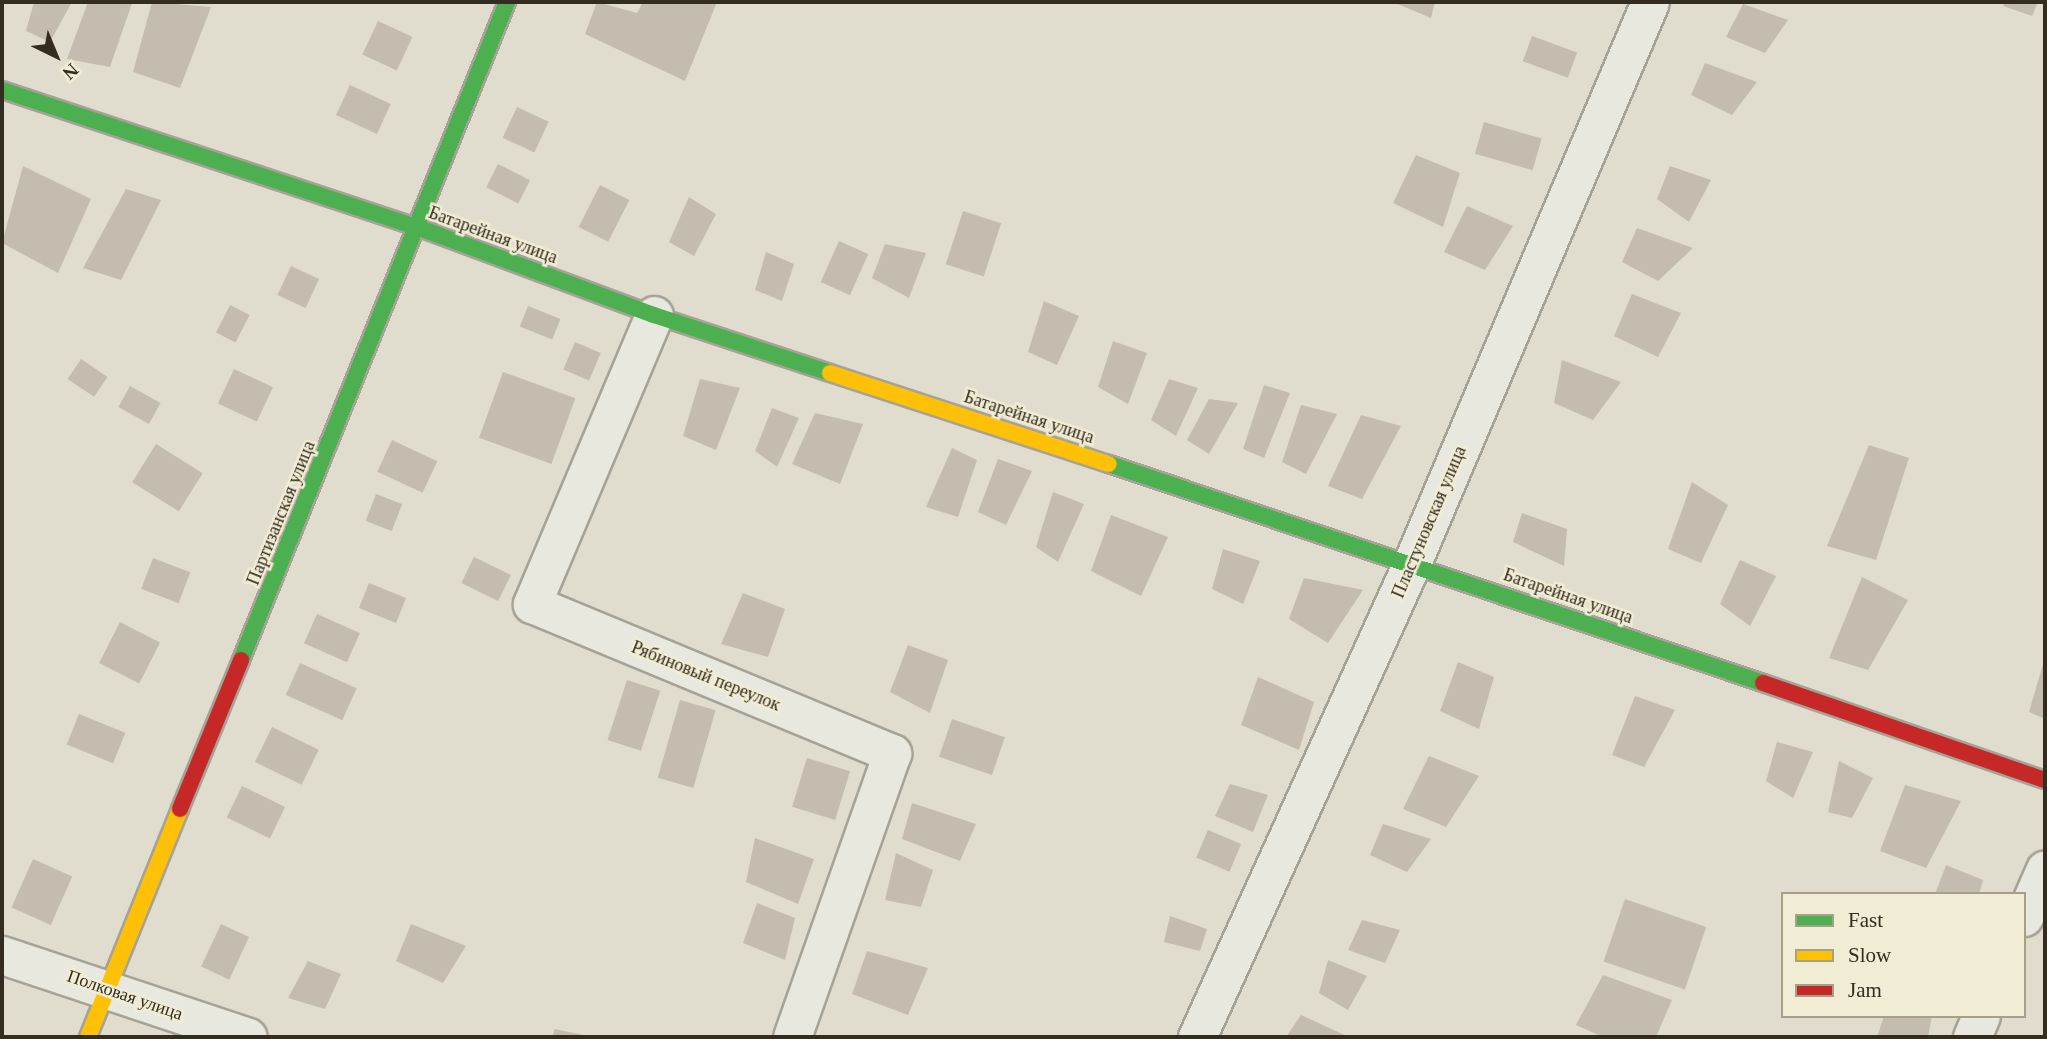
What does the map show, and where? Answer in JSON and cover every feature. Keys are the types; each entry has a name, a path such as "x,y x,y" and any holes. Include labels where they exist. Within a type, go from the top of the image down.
{"street":[{"name":"Партизанская улица","path":"88,1037 507,2"},
{"name":"Пластуновская улица","path":"1197,1037 1412,563 1650,2"},
{"name":"Батарейная улица","path":"2,90 417,227 654,314 1412,563 2045,780"},
{"name":"Рябиновый переулок","path":"654,314 532,604 892,753 792,1037"},
{"path":"2026,912 2045,869"},
{"name":"Полковая улица","path":"2,955 248,1037"},
{"path":"1972,1037 1980,1018"}],"building":[{"path":"34,2 72,2 50,42 26,31"},
{"path":"88,2 132,3 110,67 67,59"},
{"path":"152,2 211,7 180,88 133,72"},
{"path":"597,2 637,13 643,2 717,2 685,81 585,34"},
{"path":"1393,2 1435,2 1431,18"},
{"path":"2005,2 2038,2 2032,16 2003,6"},
{"path":"1743,4 1788,20 1765,53 1726,37"},
{"path":"378,21 412,37 397,71 362,55"},
{"path":"1532,36 1577,52 1568,78 1523,61"},
{"path":"1705,63 1757,82 1732,115 1691,95"},
{"path":"350,85 391,104 377,134 336,115"},
{"path":"517,107 549,122 534,153 503,138"},
{"path":"1484,122 1542,139 1533,170 1475,154"},
{"path":"1416,155 1460,173 1443,227 1393,203"},
{"path":"498,164 530,180 518,204 486,187"},
{"path":"23,166 91,199 58,273 2,243"},
{"path":"1670,166 1711,180 1689,222 1657,199"},
{"path":"600,185 629,200 608,242 579,227"},
{"path":"126,189 161,200 121,280 83,268"},
{"path":"689,197 716,214 694,256 669,242"},
{"path":"1467,206 1513,226 1485,270 1444,252"},
{"path":"963,211 1001,223 984,277 946,264"},
{"path":"1637,228 1693,248 1658,281 1622,262"},
{"path":"839,241 868,254 850,295 821,282"},
{"path":"885,244 926,253 909,298 872,278"},
{"path":"766,252 794,264 782,301 755,290"},
{"path":"291,266 319,279 306,308 277,295"},
{"path":"1632,294 1681,313 1658,357 1614,336"},
{"path":"1044,301 1079,316 1057,365 1028,352"},
{"path":"230,305 250,315 236,343 216,333"},
{"path":"528,306 560,319 552,340 520,326"},
{"path":"1113,341 1147,353 1128,404 1098,387"},
{"path":"575,342 601,353 589,381 563,370"},
{"path":"81,359 108,377 94,397 68,379"},
{"path":"1562,360 1621,382 1593,420 1554,403"},
{"path":"234,369 273,387 257,422 218,403"},
{"path":"503,372 575,398 551,464 479,438"},
{"path":"700,379 740,388 716,450 683,436"},
{"path":"1169,379 1198,388 1176,436 1151,420"},
{"path":"1264,385 1290,393 1264,458 1243,449"},
{"path":"130,386 161,403 149,424 118,407"},
{"path":"1209,399 1238,403 1209,454 1187,440"},
{"path":"1301,405 1337,414 1306,474 1282,462"},
{"path":"772,408 799,418 777,467 755,451"},
{"path":"815,413 863,424 840,484 792,464"},
{"path":"1361,415 1401,426 1362,499 1328,486"},
{"path":"392,440 437,461 423,493 377,472"},
{"path":"156,444 203,473 179,511 132,482"},
{"path":"1869,445 1909,458 1876,560 1827,546"},
{"path":"952,448 977,460 958,517 926,507"},
{"path":"998,459 1032,471 1006,525 978,512"},
{"path":"1692,482 1728,505 1701,563 1668,549"},
{"path":"1053,492 1084,504 1058,562 1036,547"},
{"path":"376,494 402,504 392,531 366,521"},
{"path":"1522,513 1567,529 1564,566 1513,542"},
{"path":"1111,515 1168,537 1141,596 1091,571"},
{"path":"1223,549 1260,561 1243,604 1212,589"},
{"path":"474,557 511,575 498,601 461,583"},
{"path":"153,558 190,572 179,603 141,589"},
{"path":"1740,560 1776,576 1750,626 1720,604"},
{"path":"1862,577 1908,600 1868,670 1829,658"},
{"path":"1304,578 1363,590 1328,643 1289,619"},
{"path":"369,583 406,598 396,623 359,608"},
{"path":"743,593 785,609 768,657 721,644"},
{"path":"317,614 360,633 347,662 304,643"},
{"path":"120,622 160,642 139,683 99,663"},
{"path":"908,645 948,660 930,713 890,692"},
{"path":"2045,657 2045,719 2029,712"},
{"path":"1458,662 1494,677 1479,729 1440,711"},
{"path":"300,663 357,688 342,720 286,695"},
{"path":"1258,677 1314,702 1299,750 1241,725"},
{"path":"627,680 660,691 641,751 608,740"},
{"path":"1635,696 1675,710 1644,767 1612,755"},
{"path":"680,700 716,710 693,788 658,778"},
{"path":"79,714 125,733 113,763 67,745"},
{"path":"952,719 1005,737 992,775 939,757"},
{"path":"272,727 319,750 302,785 255,762"},
{"path":"1777,742 1813,752 1793,798 1766,781"},
{"path":"1429,756 1479,776 1446,827 1403,809"},
{"path":"807,758 850,771 835,820 792,807"},
{"path":"1839,761 1873,778 1852,818 1828,812"},
{"path":"1230,784 1268,795 1253,832 1215,816"},
{"path":"1905,785 1961,801 1926,868 1880,851"},
{"path":"242,786 285,807 270,838 227,817"},
{"path":"912,803 976,824 960,861 902,839"},
{"path":"1383,824 1431,839 1407,872 1370,855"},
{"path":"1208,830 1241,844 1229,872 1196,858"},
{"path":"755,838 814,859 798,904 746,882"},
{"path":"896,853 933,870 921,907 885,900"},
{"path":"33,859 72,876 51,925 11,907"},
{"path":"1946,865 1983,880 1980,892 1936,892"},
{"path":"1625,899 1706,927 1685,989 1604,961"},
{"path":"757,903 795,918 785,960 743,943"},
{"path":"1170,916 1207,929 1200,951 1164,942"},
{"path":"1362,920 1400,930 1385,963 1348,950"},
{"path":"221,924 249,937 229,980 201,967"},
{"path":"411,924 466,946 443,983 396,961"},
{"path":"867,951 928,968 908,1015 852,994"},
{"path":"1328,960 1367,976 1348,1010 1319,993"},
{"path":"308,961 341,974 325,1009 288,998"},
{"path":"1603,975 1672,1000 1656,1037 1603,1037 1576,1025"},
{"path":"1301,1015 1349,1037 1286,1037"},
{"path":"1883,1018 1932,1018 1928,1037 1877,1037"},
{"path":"555,1029 588,1036 588,1037 552,1037"}],"traffic: fast":[{"path":"241,660 507,2"},
{"path":"2,90 417,227 654,315 830,373"},
{"path":"1109,464 1763,683"}],"traffic: slow":[{"path":"830,373 1109,464"},
{"path":"88,1037 180,809"}],"traffic: jam":[{"path":"180,809 241,660"},
{"path":"1763,683 2045,780"}]}
